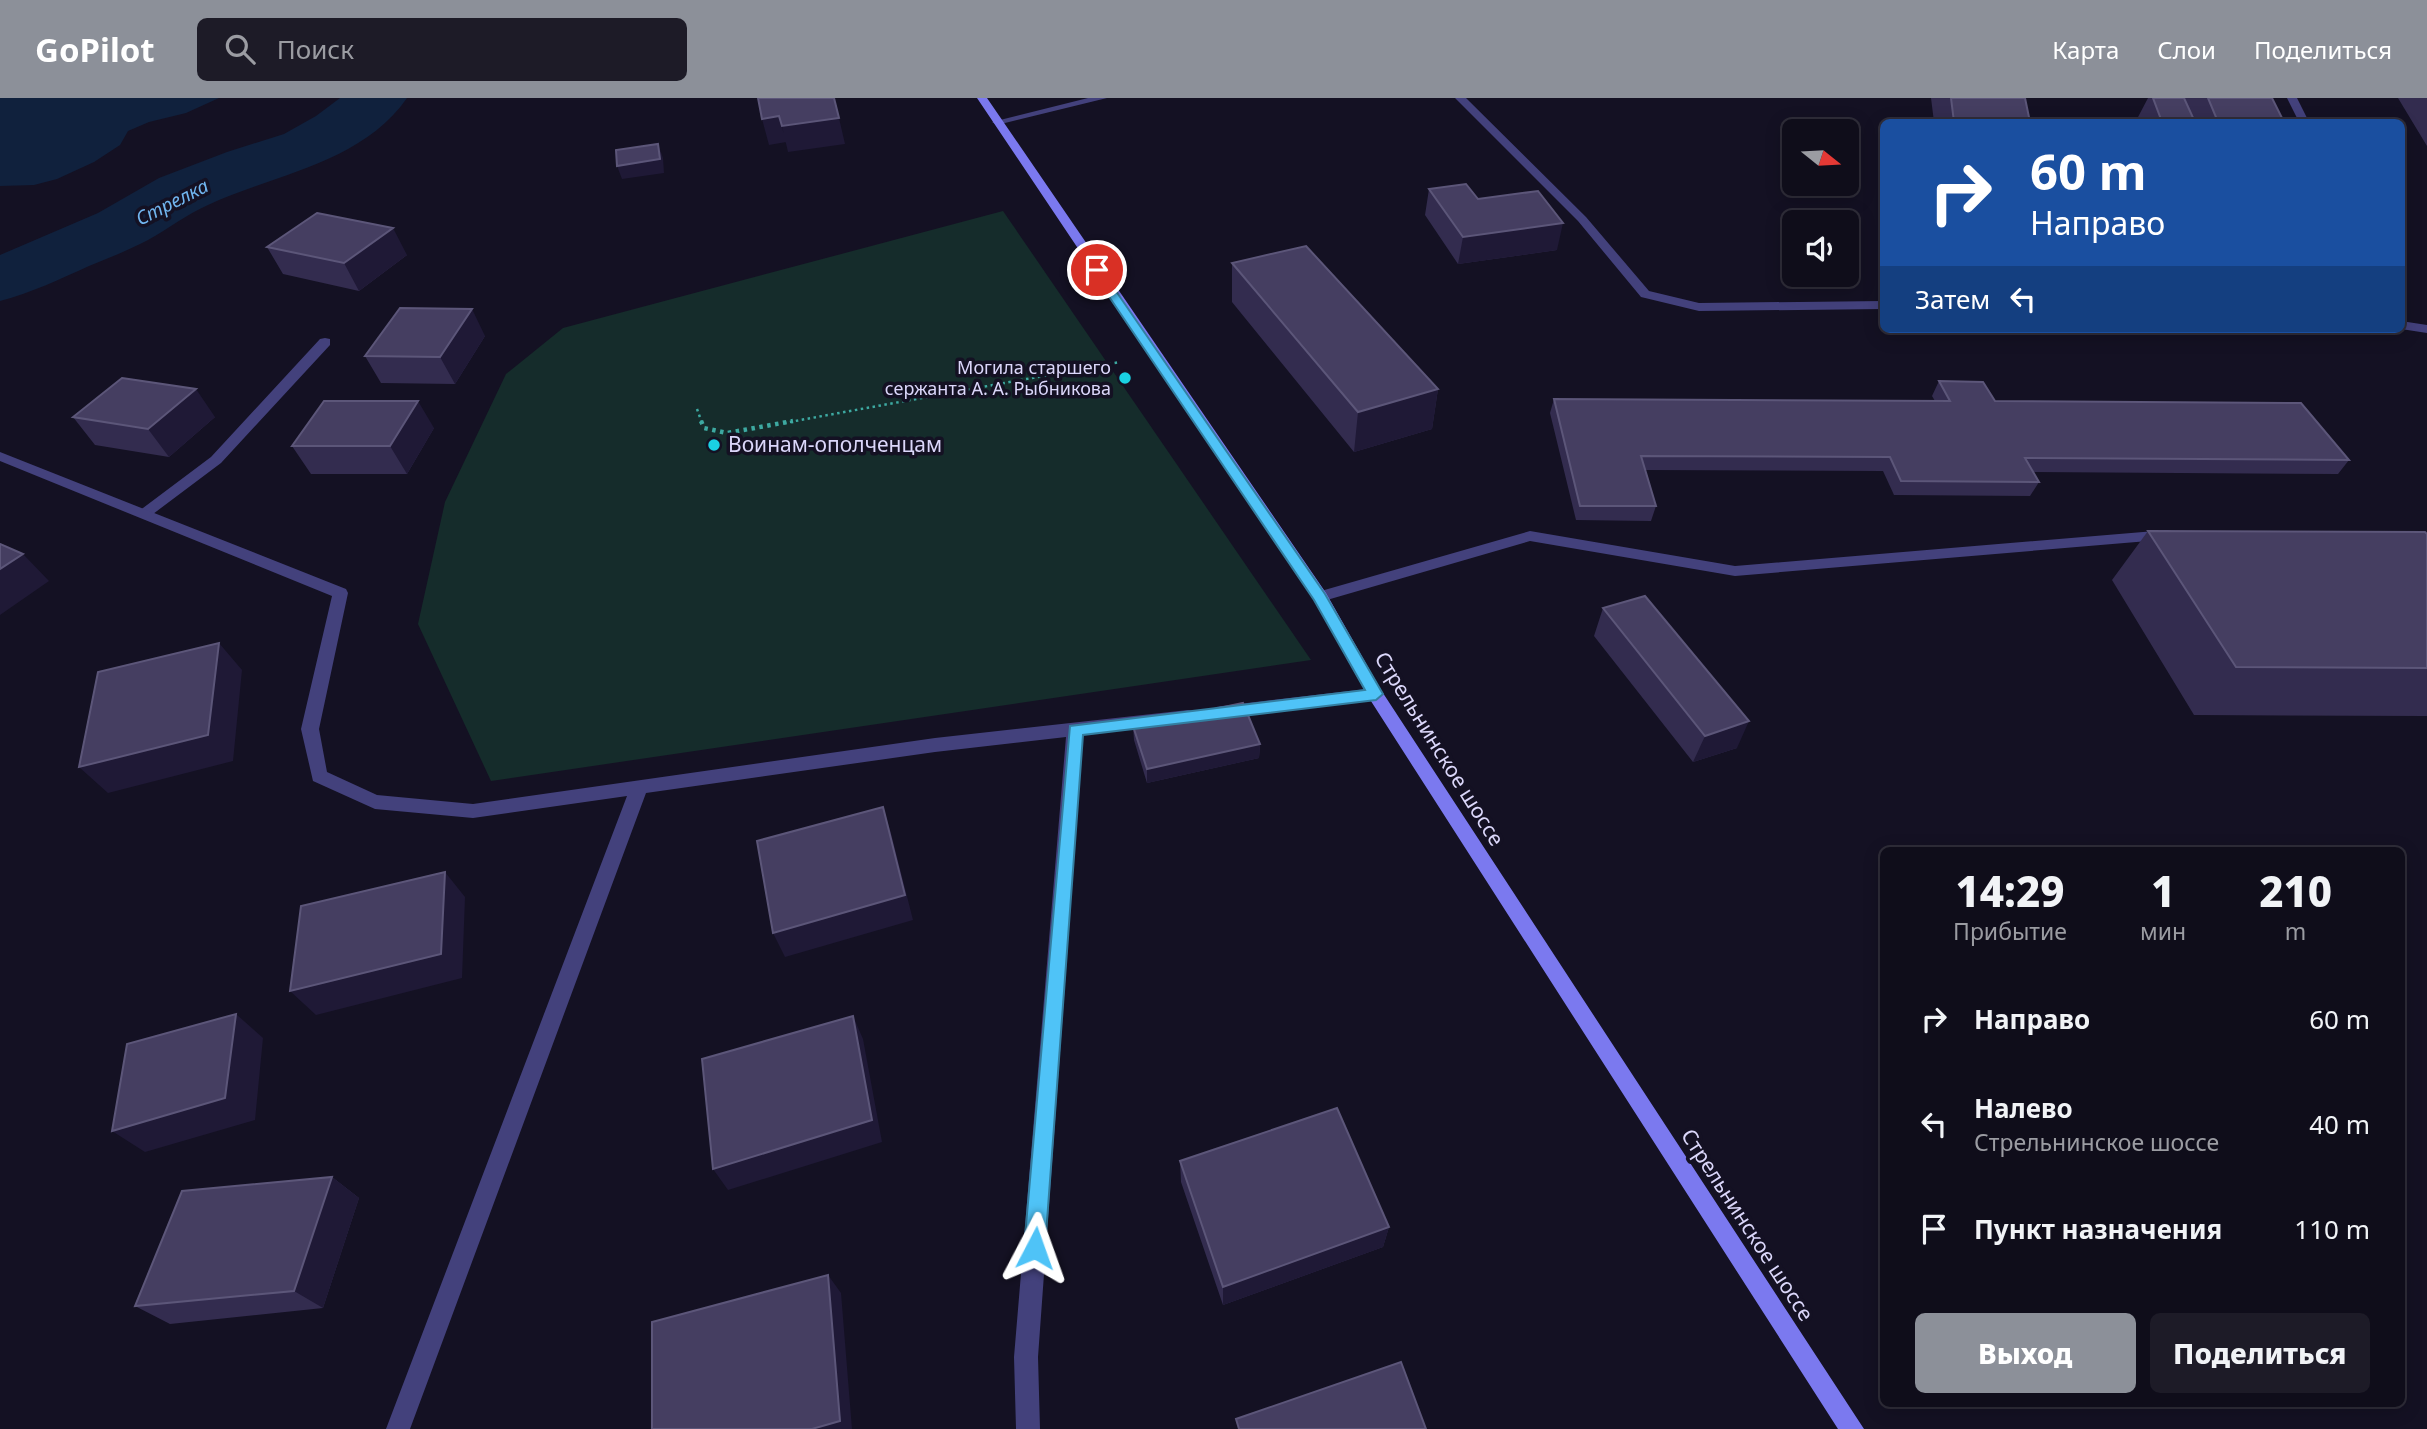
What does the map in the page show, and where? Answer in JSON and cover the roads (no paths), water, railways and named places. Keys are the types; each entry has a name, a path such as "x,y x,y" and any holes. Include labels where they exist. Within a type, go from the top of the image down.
{"main road":[{"name":"Стрельнинское шоссе","path":"982,98 1320,597 1376,694 1852,1429"}],"street":[{"path":"997,122 1102,98"},
{"path":"1460,98 1582,219 1645,294 1699,307 1880,305"},
{"path":"2292,98 2302,119"},
{"path":"2405,326 2427,329"},
{"path":"144,514 216,460 325,342"},
{"path":"0,456 340,593 310,729 319,776 375,802 473,811 935,745 1376,694"},
{"path":"1320,597 1530,536 1735,571 2178,534"},
{"path":"1028,1429 1026,1357 1075,730"},
{"path":"398,1429 639,787"}],"water":[{"path":"0,98 219,98 186,113 149,122 128,131 120,145 94,162 57,179 34,185 0,186"}],"waterway":[{"name":"Стрелка","path":"0,280 122,227 182,192 249,165 306,147 338,129 377,98"}],"place":[{"name":"Могила старшего сержанта А. А. Рыбникова","path":"1125,378"},
{"name":"Воинам-ополченцам","path":"714,445"}]}
